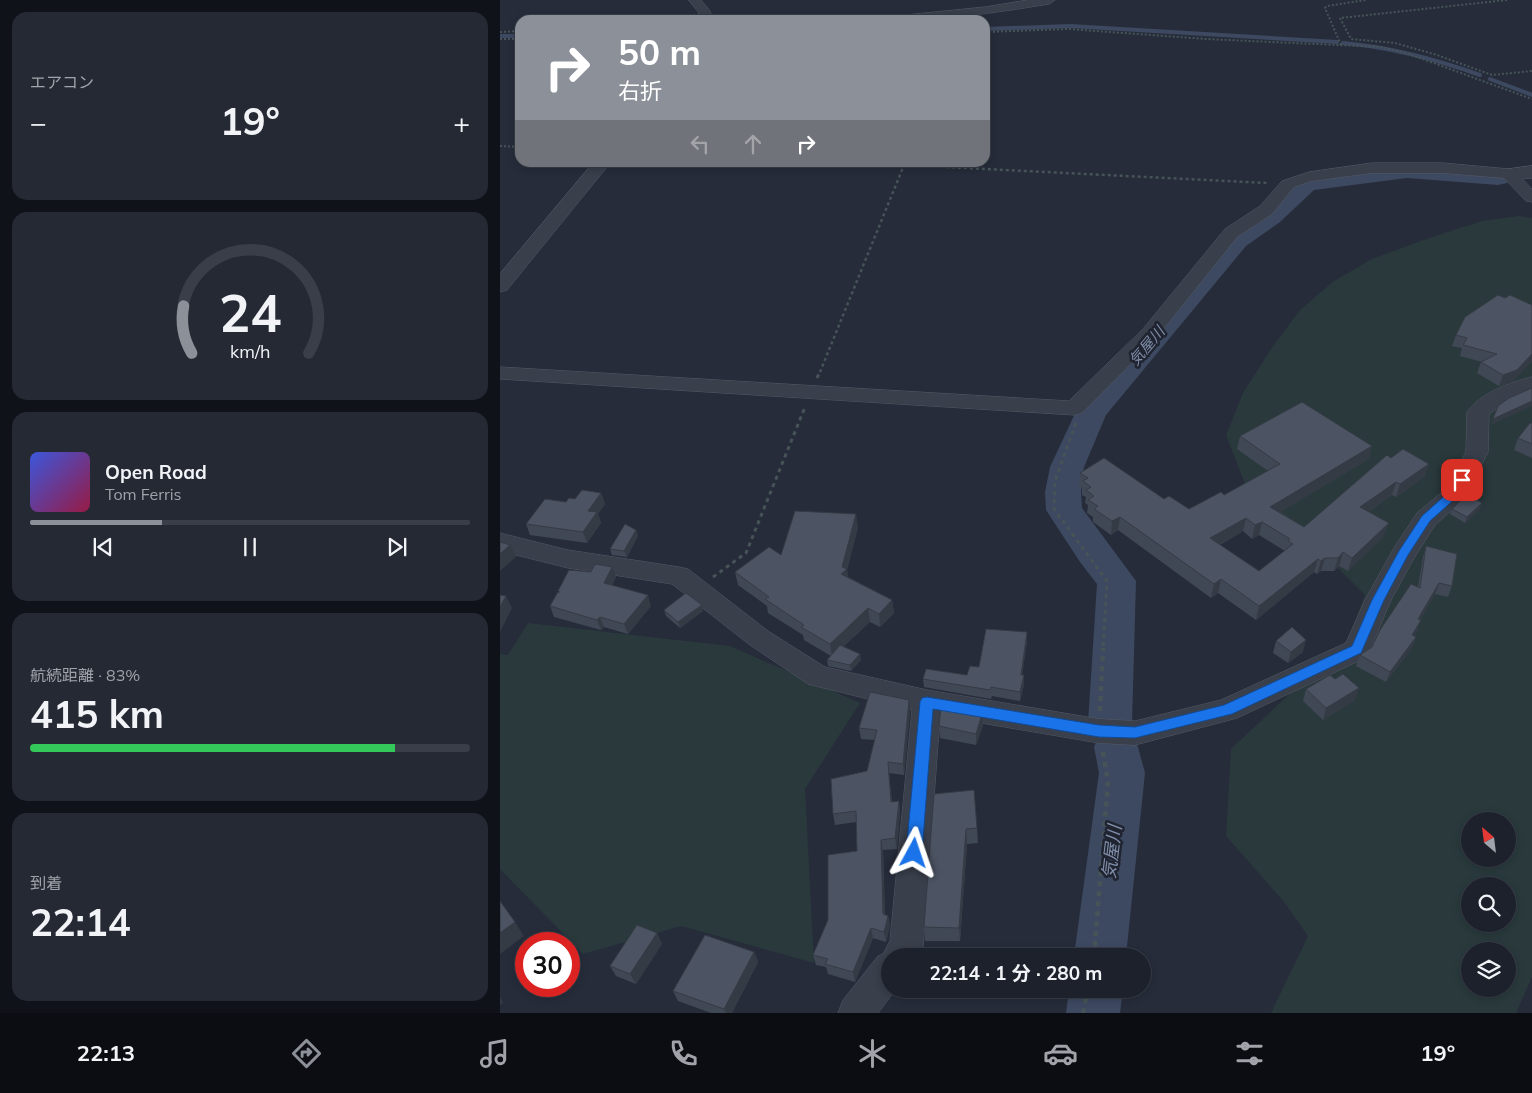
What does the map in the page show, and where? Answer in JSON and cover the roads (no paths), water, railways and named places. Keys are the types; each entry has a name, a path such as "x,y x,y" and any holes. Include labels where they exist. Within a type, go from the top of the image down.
{"street":[{"path":"695,0 705,15"},
{"path":"945,15 985,11 1049,0"},
{"path":"500,286 599,167"},
{"path":"500,373 1074,408 1150,333 1231,233 1266,210 1288,184 1309,177 1372,168 1444,168 1509,174 1532,172"},
{"path":"1509,174 1532,197"},
{"path":"500,542 530,552 679,576 759,638 818,676 927,702 1099,731 1135,733 1227,710 1357,650 1378,600 1403,554 1426,518 1454,494 1477,452 1478,412 1499,396 1532,383"},
{"path":"906,948 927,702"},
{"path":"856,1013 881,980"}],"waterway":[{"path":"990,29 1070,26 1337,42"},
{"path":"500,36 515,36"},
{"path":"1343,43 1378,47 1413,55 1480,75"},
{"path":"1490,79 1532,95"},
{"name":"気屋川","path":"1110,723 1117,581 1093,552 1064,510 1063,492 1067,467 1091,412 1166,326 1237,240 1271,217 1305,185 1320,181 1407,171 1498,178"},
{"name":"気屋川","path":"1101,948 1122,773 1116,747"},
{"name":"気屋川","path":"1093,1013 1095,998"}]}
